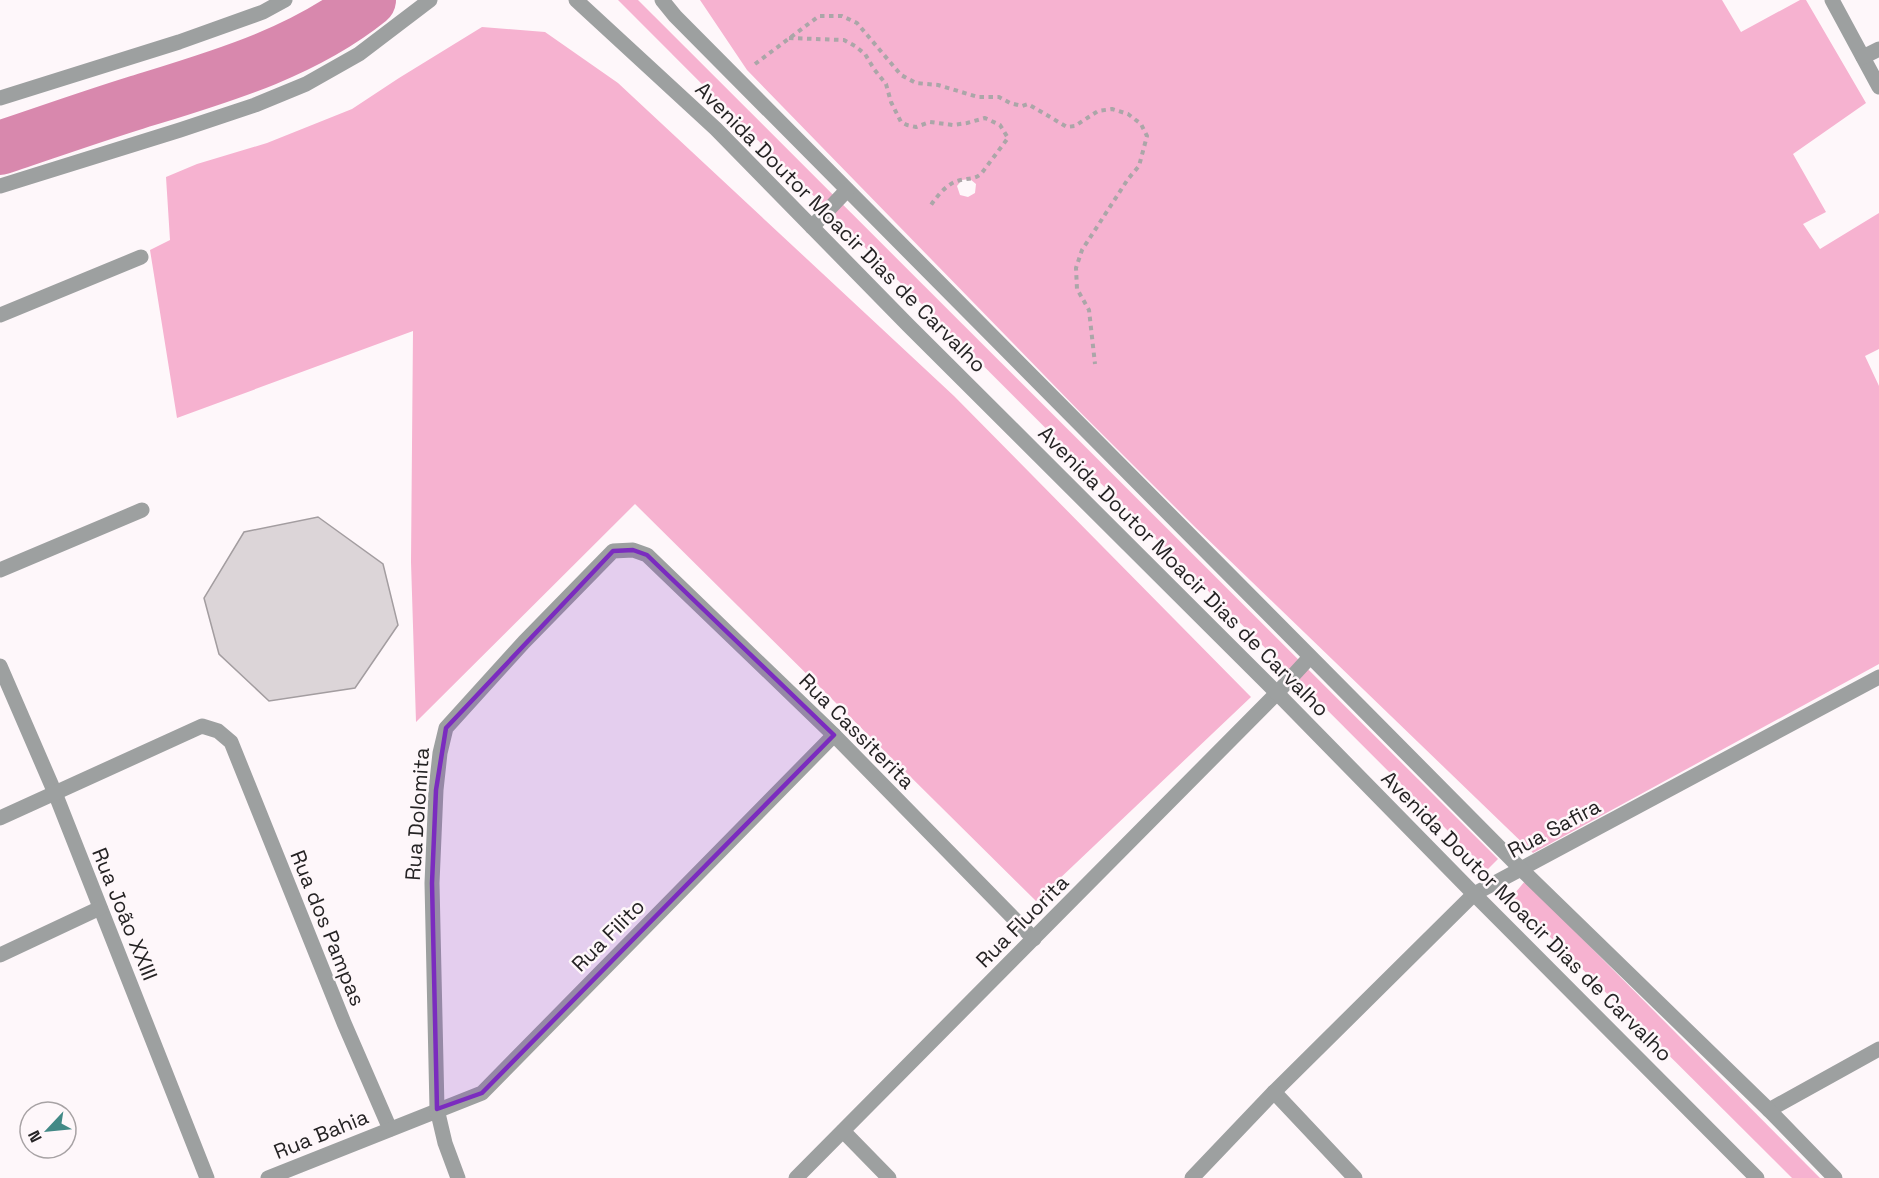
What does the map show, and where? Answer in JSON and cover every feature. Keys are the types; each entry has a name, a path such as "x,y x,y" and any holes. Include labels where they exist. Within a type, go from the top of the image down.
{"street":[{"path":"0,98 179,42 263,12 285,0"},
{"path":"0,186 202,123 306,84 359,54 430,0"},
{"name":"Avenida Doutor Moacir Dias de Carvalho","path":"576,0 717,129 1757,1178"},
{"name":"Avenida Doutor Moacir Dias de Carvalho","path":"662,0 675,16 1522,870 1769,1110 1835,1178"},
{"path":"1832,0 1879,87"},
{"path":"1863,57 1879,49"},
{"path":"812,227 847,190"},
{"path":"0,315 141,257"},
{"path":"0,570 142,510"},
{"name":"Rua Dolomita","path":"437,1109 432,883 436,790 446,728 524,642 613,551 633,550 647,555"},
{"name":"Rua Cassiterita","path":"647,555 834,735 1034,939"},
{"name":"Rua Fluorita","path":"796,1178 1310,657"},
{"name":"Rua João XXlll","path":"0,666 55,794 207,1178"},
{"name":"Rua Safira","path":"1192,1178 1274,1092 1474,894 1879,677"},
{"name":"Rua dos Pampas","path":"55,794 202,726 218,731 231,742 340,1013 390,1129"},
{"name":"Rua Filito","path":"390,1129 482,1093 834,735"},
{"path":"0,818 55,794"},
{"path":"0,955 100,908"},
{"path":"1769,1110 1879,1049"},
{"path":"1274,1092 1355,1178"},
{"path":"437,1109 445,1143 458,1178"},
{"name":"Rua Bahia","path":"268,1178 390,1129"},
{"path":"843,1131 889,1178"}],"path":[{"path":"747,70 819,16 842,16 857,23 901,75 916,83 938,85 978,97 999,97 1010,104 1022,106 1028,104 1067,127 1075,126 1098,111 1112,109 1128,114 1141,124 1147,136 1139,166 1128,179 1082,250 1076,268 1077,289 1089,310 1095,364"},
{"path":"789,38 844,40 855,46 865,54 886,84 891,102 902,122 907,125 916,128 930,122 953,125 985,118 1000,125 1008,138 981,174 977,178 956,181 948,185 930,205"}],"highlighted area":[{"path":"633,550 647,555 834,735 482,1093 437,1109 432,883 436,790 446,728 613,551"}],"shaded area":[{"path":"618,0 638,0 1498,859 1487,870"},
{"path":"700,0 1722,0 1741,32 1800,0 1806,0 1866,103 1793,154 1826,212 1803,224 1820,249 1879,213 1879,349 1865,356 1879,386 1879,664 1533,853 1196,528 747,70","holes":["970,179 976,184 975,193 968,197 960,195 957,186 962,180"]},
{"path":"482,27 545,32 618,83 954,396 1251,697 1036,901 635,504 416,722 411,562 413,331 177,418 150,250 170,240 166,177 197,164 267,143 352,109"},
{"path":"1525,881 1820,1178 1792,1178 1511,898"}],"building":[{"path":"318,517 383,564 398,625 355,688 269,701 219,654 204,598 244,532"}],"waterway":[{"path":"0,148 227,74 287,50 343,19 369,0"}]}
